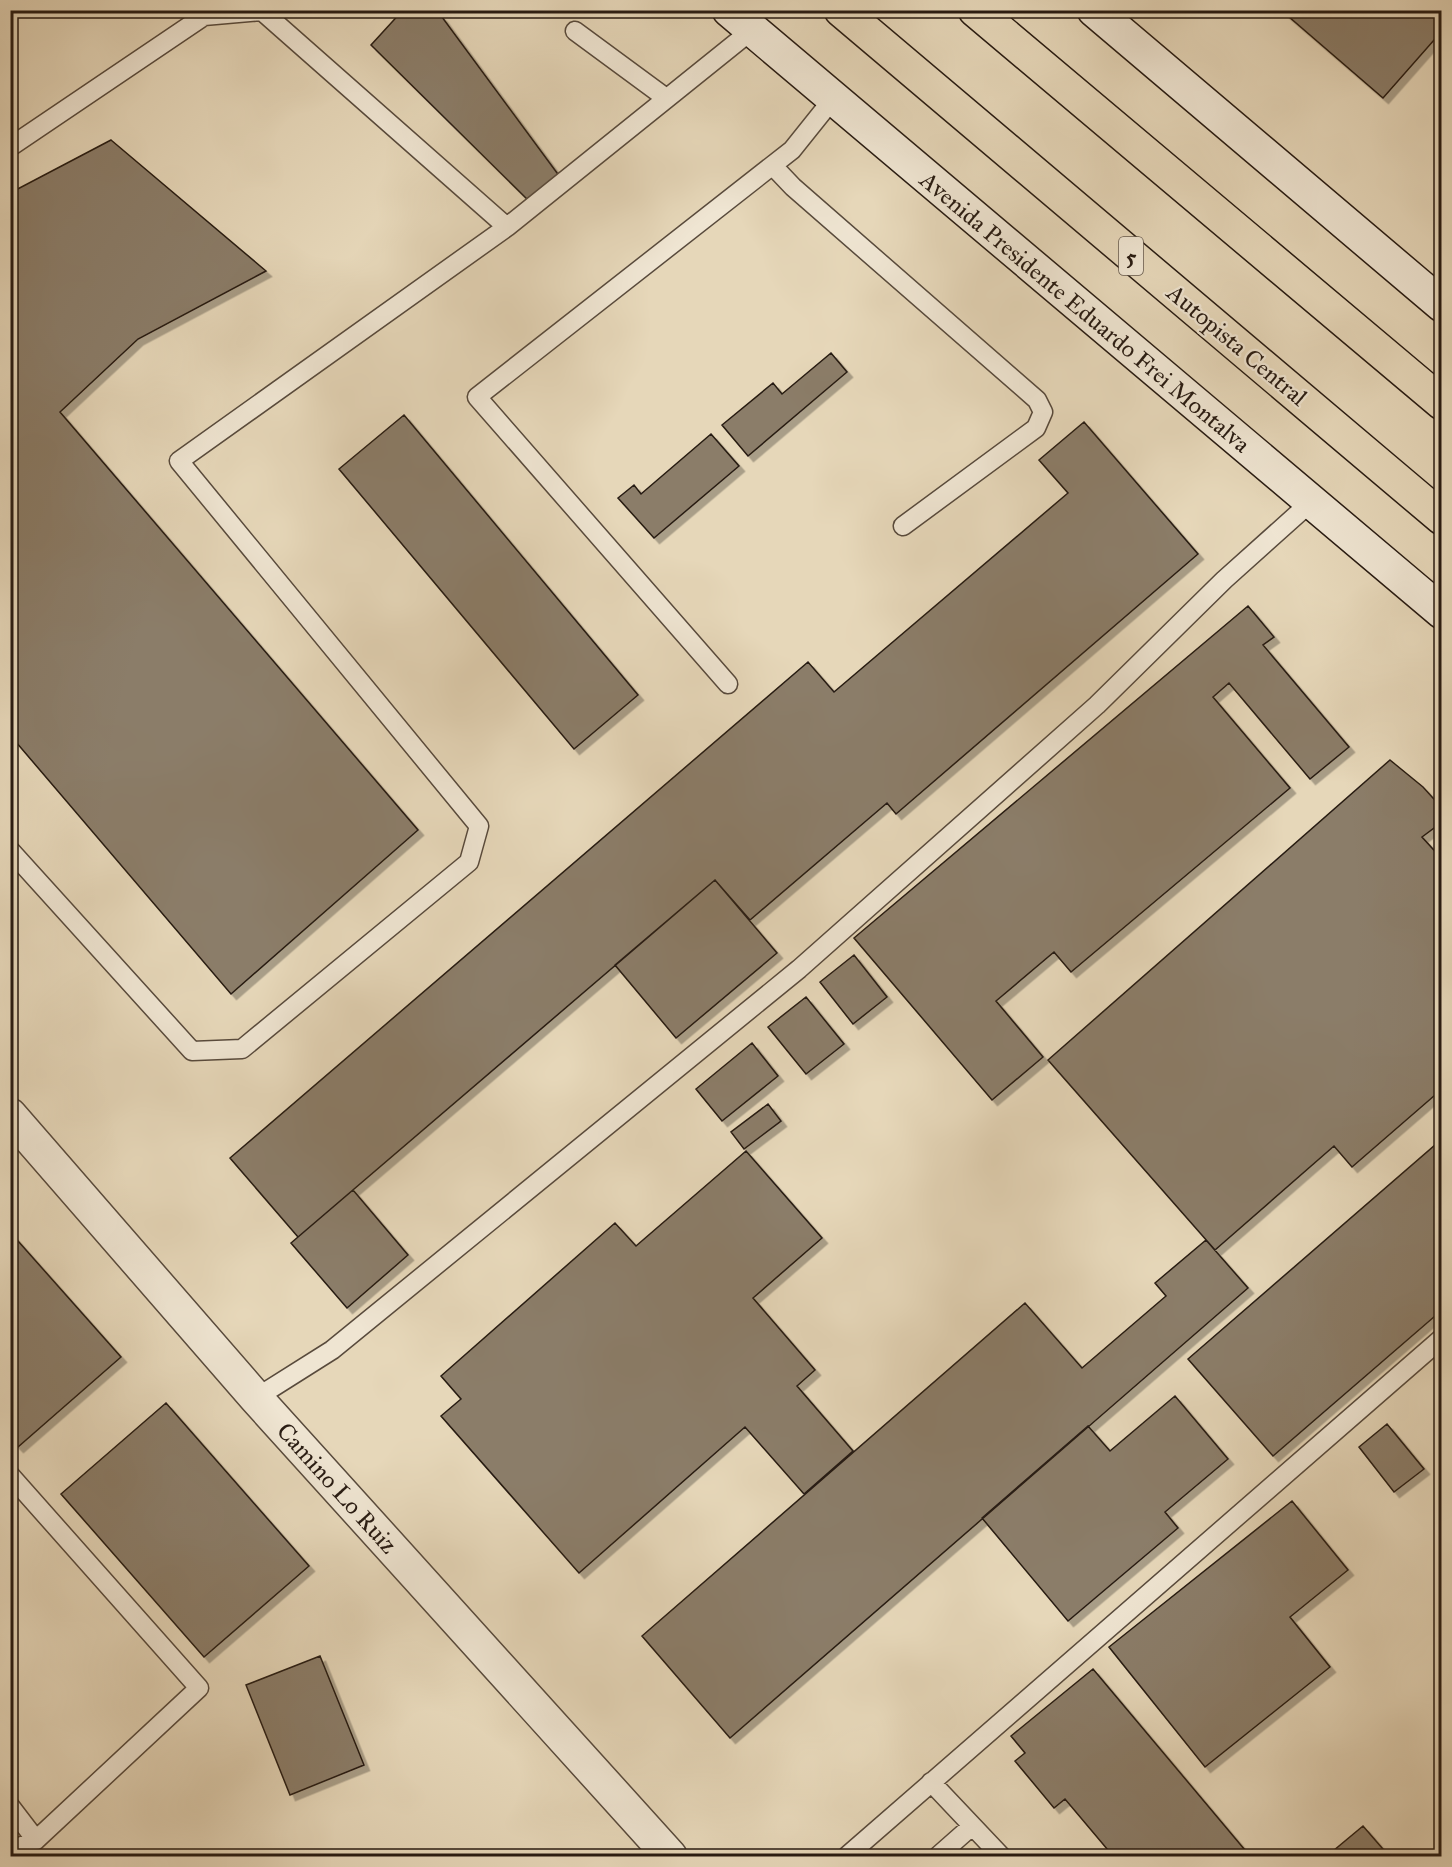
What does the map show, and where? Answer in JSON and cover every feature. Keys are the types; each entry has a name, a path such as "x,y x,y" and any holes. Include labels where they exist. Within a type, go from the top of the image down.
{"highway":[{"name":"Autopista Central","path":"841,10 1442,518"},
{"path":"975,10 1442,404"}],"main road":[{"path":"1094,10 1442,305"},
{"name":"Avenida Presidente Eduardo Frei Montalva","path":"740,20 832,100 1442,612"},
{"name":"Camino Lo Ruiz","path":"10,1115 256,1398 670,1857"}],"lane":[{"path":"10,147 204,16 262,11 507,227"},
{"path":"10,850 192,1051 242,1049 469,862 479,826 179,462 507,227 666,98 740,20"},
{"path":"575,31 666,98"},
{"path":"728,684 477,397 792,150 832,100"},
{"path":"772,166 793,187 1037,400 1043,412 1036,428 903,526"},
{"path":"256,1398 333,1350 799,969 1097,705 1224,580 1311,502"},
{"path":"847,1857 1442,1338"},
{"path":"10,1475 199,1688 36,1840 10,1851"},
{"path":"931,1782 1001,1857"},
{"path":"10,1806 36,1840"},
{"path":"938,1857 972,1826"}],"building":[{"path":"403,10 434,10 442,17 560,177 531,203 371,45"},
{"path":"1281,10 1442,10 1442,31 1383,98"},
{"path":"111,140 266,271 138,339 60,412 418,830 231,994 10,735 10,193"},
{"path":"831,353 847,372 748,456 722,425 773,383 782,394"},
{"path":"404,415 638,695 574,749 339,469"},
{"path":"1084,422 1198,554 896,814 887,803 750,920 715,880 298,1237 230,1158 808,662 834,692 1068,493 1039,460"},
{"path":"711,434 739,466 654,538 618,498 634,485 641,494"},
{"path":"1248,606 1274,637 1263,645 1349,747 1310,779 1229,683 1213,697 1290,788 1071,972 1054,952 996,1001 1043,1057 992,1100 854,938"},
{"path":"1390,760 1423,787 1442,808 1442,822 1422,837 1442,859 1442,1089 1352,1167 1334,1146 1215,1250 1048,1060"},
{"path":"715,880 777,953 676,1038 615,965"},
{"path":"854,955 887,997 853,1024 820,982"},
{"path":"806,997 844,1044 806,1074 768,1027"},
{"path":"752,1043 778,1076 722,1121 696,1089"},
{"path":"768,1104 781,1121 744,1149 731,1132"},
{"path":"1442,1139 1442,1310 1273,1456 1188,1359"},
{"path":"746,1151 822,1238 753,1298 815,1370 797,1386 853,1451 804,1494 745,1427 579,1573 441,1416 461,1399 441,1376 615,1223 636,1246"},
{"path":"353,1190 408,1255 347,1308 291,1243"},
{"path":"10,1232 121,1357 18,1447 10,1439"},
{"path":"1206,1240 1248,1288 730,1738 642,1636 1025,1303 1082,1368 1166,1296 1155,1283"},
{"path":"1175,1396 1228,1459 1165,1512 1178,1528 1068,1621 982,1518 1088,1426 1110,1451"},
{"path":"166,1403 309,1566 204,1657 61,1494"},
{"path":"1387,1424 1424,1469 1394,1492 1359,1447"},
{"path":"1292,1501 1348,1570 1290,1617 1330,1667 1205,1767 1109,1647"},
{"path":"320,1656 364,1765 290,1795 246,1685"},
{"path":"1093,1669 1250,1856 1113,1856 1065,1799 1054,1808 1015,1761 1025,1753 1011,1736"},
{"path":"1363,1826 1389,1856 1327,1856"}]}
